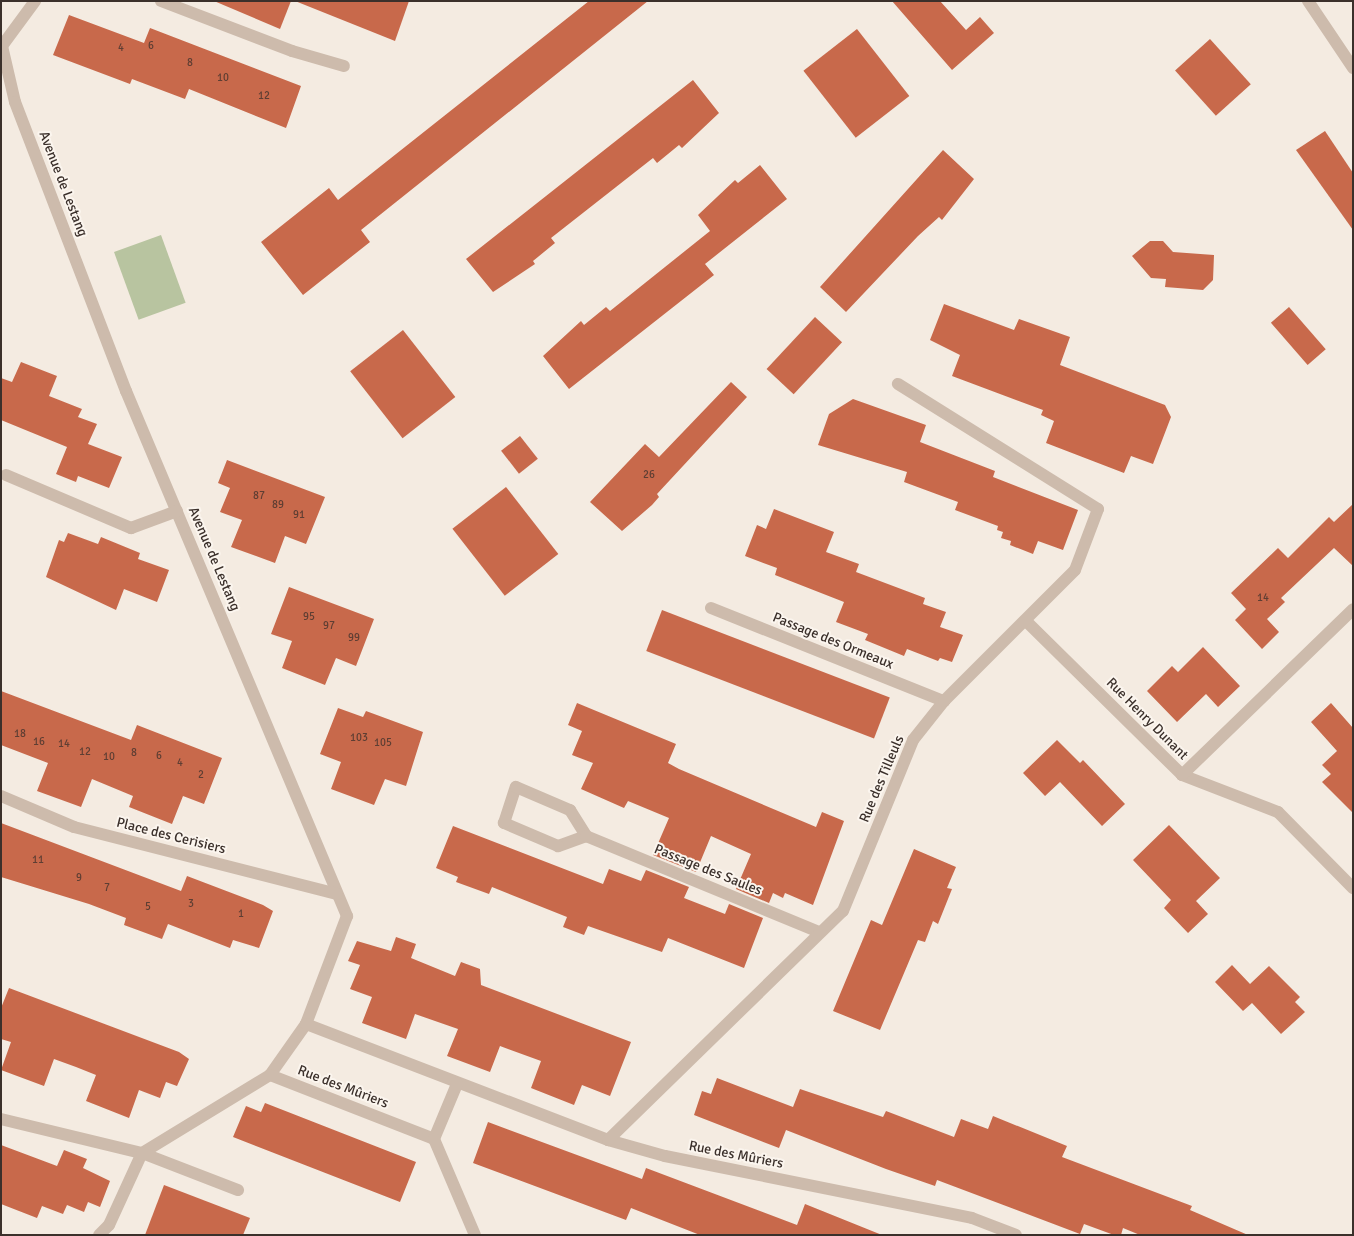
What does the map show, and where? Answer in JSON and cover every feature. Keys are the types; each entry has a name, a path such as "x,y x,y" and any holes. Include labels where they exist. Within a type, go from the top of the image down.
{"street":[{"path":"2,45 35,1"},
{"path":"161,1 292,51 344,66"},
{"path":"1308,1 1353,68"},
{"name":"Avenue de Lestang","path":"2,45 19,111 177,511 347,916 306,1024 270,1075"},
{"name":"Rue des Tilleuls","path":"608,1140 819,932 843,911 913,740 944,701 1027,622 1075,570 1098,510 898,384"},
{"path":"6,475 131,528 177,511"},
{"name":"Passage des Ormeaux","path":"711,608 944,701"},
{"path":"1182,775 1353,609"},
{"name":"Rue Henry Dunant","path":"1027,622 1182,775 1278,812 1353,888"},
{"path":"516,788 570,810 586,836 558,846 504,823 516,788"},
{"name":"Place des Cerisiers","path":"1,796 74,827 337,894"},
{"name":"Passage des Saules","path":"586,836 819,932"},
{"name":"Rue des Mûriers","path":"306,1024 457,1084 608,1140 666,1156 972,1218 1016,1235"},
{"path":"99,1235 109,1224 142,1153 270,1075"},
{"name":"Rue des Mûriers","path":"270,1075 434,1139"},
{"path":"457,1084 434,1139 475,1235"},
{"path":"1,1120 142,1153 238,1190"}],"green space":[{"path":"161,235 186,303 139,320 114,252"}],"building":[{"path":"214,1 291,1 280,29"},
{"path":"295,1 409,1 395,41"},
{"path":"589,1 648,1 361,230 370,242 303,295 261,242 329,188 338,200"},
{"path":"892,1 940,1 966,30 980,17 994,33 952,70"},
{"path":"69,15 144,43 150,28 301,86 286,128 189,89 185,99 132,79 130,84 53,55"},
{"path":"857,29 909,96 856,138 803,71"},
{"path":"1210,39 1251,84 1216,116 1175,70"},
{"path":"693,80 719,113 682,148 679,145 657,163 653,158 551,238 555,243 533,261 535,264 493,292 466,259"},
{"path":"1325,131 1353,173 1353,230 1296,150"},
{"path":"943,150 974,179 942,220 939,217 918,236 846,312 820,287"},
{"path":"760,165 787,199 705,264 714,275 569,389 543,356 581,321 584,325 606,307 610,311 710,231 698,215 735,180 738,183"},
{"path":"1150,241 1163,241 1173,252 1214,255 1213,280 1203,290 1165,287 1166,279 1151,278 1132,256"},
{"path":"944,304 1014,330 1019,319 1070,337 1060,365 1165,405 1171,417 1153,464 1131,456 1124,473 1046,443 1054,421 1041,415 1043,410 952,376 960,355 930,340"},
{"path":"1289,307 1326,349 1308,365 1271,323"},
{"path":"815,317 842,342 794,394 767,369"},
{"path":"403,330 455,397 403,438 350,371"},
{"path":"21,362 57,376 49,396 82,409 78,417 97,424 88,444 122,457 109,488 78,476 76,482 56,474 67,447 1,420 1,378 12,382"},
{"path":"731,382 747,397 657,494 659,497 652,505 622,531 590,502 645,444 659,457"},
{"path":"853,399 926,425 920,442 995,471 993,477 1078,510 1063,550 1038,541 1033,554 1010,545 1011,541 1001,538 1003,532 997,530 998,526 955,510 958,502 904,482 907,472 818,445 829,414"},
{"path":"520,436 538,459 519,474 501,451"},
{"path":"227,460 325,497 306,544 285,536 275,563 231,547 242,520 220,512 230,488 218,483"},
{"path":"506,487 558,554 505,596 452,529"},
{"path":"1353,504 1353,566 1334,548 1281,598 1285,602 1267,619 1279,632 1262,649 1235,620 1246,609 1231,593 1278,548 1288,558 1329,517 1334,522"},
{"path":"774,509 834,532 826,552 859,564 856,572 925,598 923,604 946,612 940,627 963,635 952,662 940,658 938,661 907,649 904,656 865,640 868,634 836,622 844,602 775,575 777,568 745,556 757,525 766,529"},
{"path":"68,533 98,544 101,537 140,553 138,559 169,570 157,602 124,589 116,610 46,577 59,540 64,542"},
{"path":"289,587 374,619 356,666 336,658 325,685 282,668 292,641 271,634"},
{"path":"662,610 890,697 874,739 646,651"},
{"path":"1203,647 1240,686 1218,707 1206,694 1177,722 1147,691 1172,666 1178,672"},
{"path":"1,691 131,740 137,725 222,758 204,804 183,796 172,824 129,807 133,796 92,779 81,807 37,791 48,763 1,745"},
{"path":"577,703 676,744 668,763 679,769 816,827 822,812 844,821 813,905 785,893 783,898 773,893 769,903 736,889 751,854 711,836 696,872 653,855 669,818 628,801 624,808 581,789 593,763 572,755 582,731 568,725"},
{"path":"1331,703 1353,728 1353,813 1322,782 1331,774 1322,765 1337,751 1311,722"},
{"path":"338,708 363,717 366,711 423,732 406,786 385,779 374,805 331,789 341,762 320,754"},
{"path":"1057,740 1080,763 1083,760 1125,804 1102,826 1060,782 1045,796 1023,773"},
{"path":"1,823 181,891 187,876 263,905 273,911 259,948 233,940 230,948 168,924 162,939 124,925 126,918 89,904 1,877"},
{"path":"1169,825 1220,878 1196,901 1208,914 1188,933 1164,908 1171,900 1133,860"},
{"path":"453,826 603,884 609,869 641,881 646,870 689,887 684,898 725,914 729,904 763,918 744,968 668,938 662,952 588,926 584,935 563,927 567,917 492,887 489,894 456,882 458,877 436,868"},
{"path":"914,849 956,867 947,888 952,889 938,924 933,921 925,942 918,940 880,1030 833,1011 871,920 882,925"},
{"path":"396,937 416,944 411,958 455,976 461,962 480,969 481,985 631,1042 610,1096 582,1085 574,1105 531,1088 541,1061 500,1046 490,1072 447,1056 458,1029 415,1014 406,1039 362,1023 372,997 350,989 360,965 348,961 357,941 391,951"},
{"path":"1232,965 1250,984 1269,966 1300,997 1295,1002 1305,1012 1281,1034 1252,1003 1243,1011 1215,982"},
{"path":"9,988 179,1052 189,1059 177,1086 166,1082 160,1098 139,1090 129,1118 86,1101 96,1075 76,1067 54,1059 44,1086 1,1070 11,1042 1,1039 1,1008"},
{"path":"717,1078 793,1107 800,1089 883,1117 886,1111 954,1137 961,1119 988,1129 993,1116 1067,1146 1062,1157 1192,1206 1190,1210 1248,1235 1140,1235 1123,1228 1121,1235 1114,1235 1084,1224 1080,1234 937,1180 935,1186 886,1169 786,1130 779,1148 694,1115 702,1091 711,1094"},
{"path":"265,1103 416,1162 400,1202 233,1137 246,1106 261,1112"},
{"path":"488,1122 642,1179 646,1168 797,1225 805,1204 882,1235 700,1235 631,1208 626,1220 473,1163"},
{"path":"1,1145 57,1166 64,1150 87,1159 83,1168 110,1181 100,1207 88,1202 84,1212 67,1205 63,1214 42,1206 37,1218 1,1204"},
{"path":"164,1185 250,1218 243,1235 145,1235"}]}
